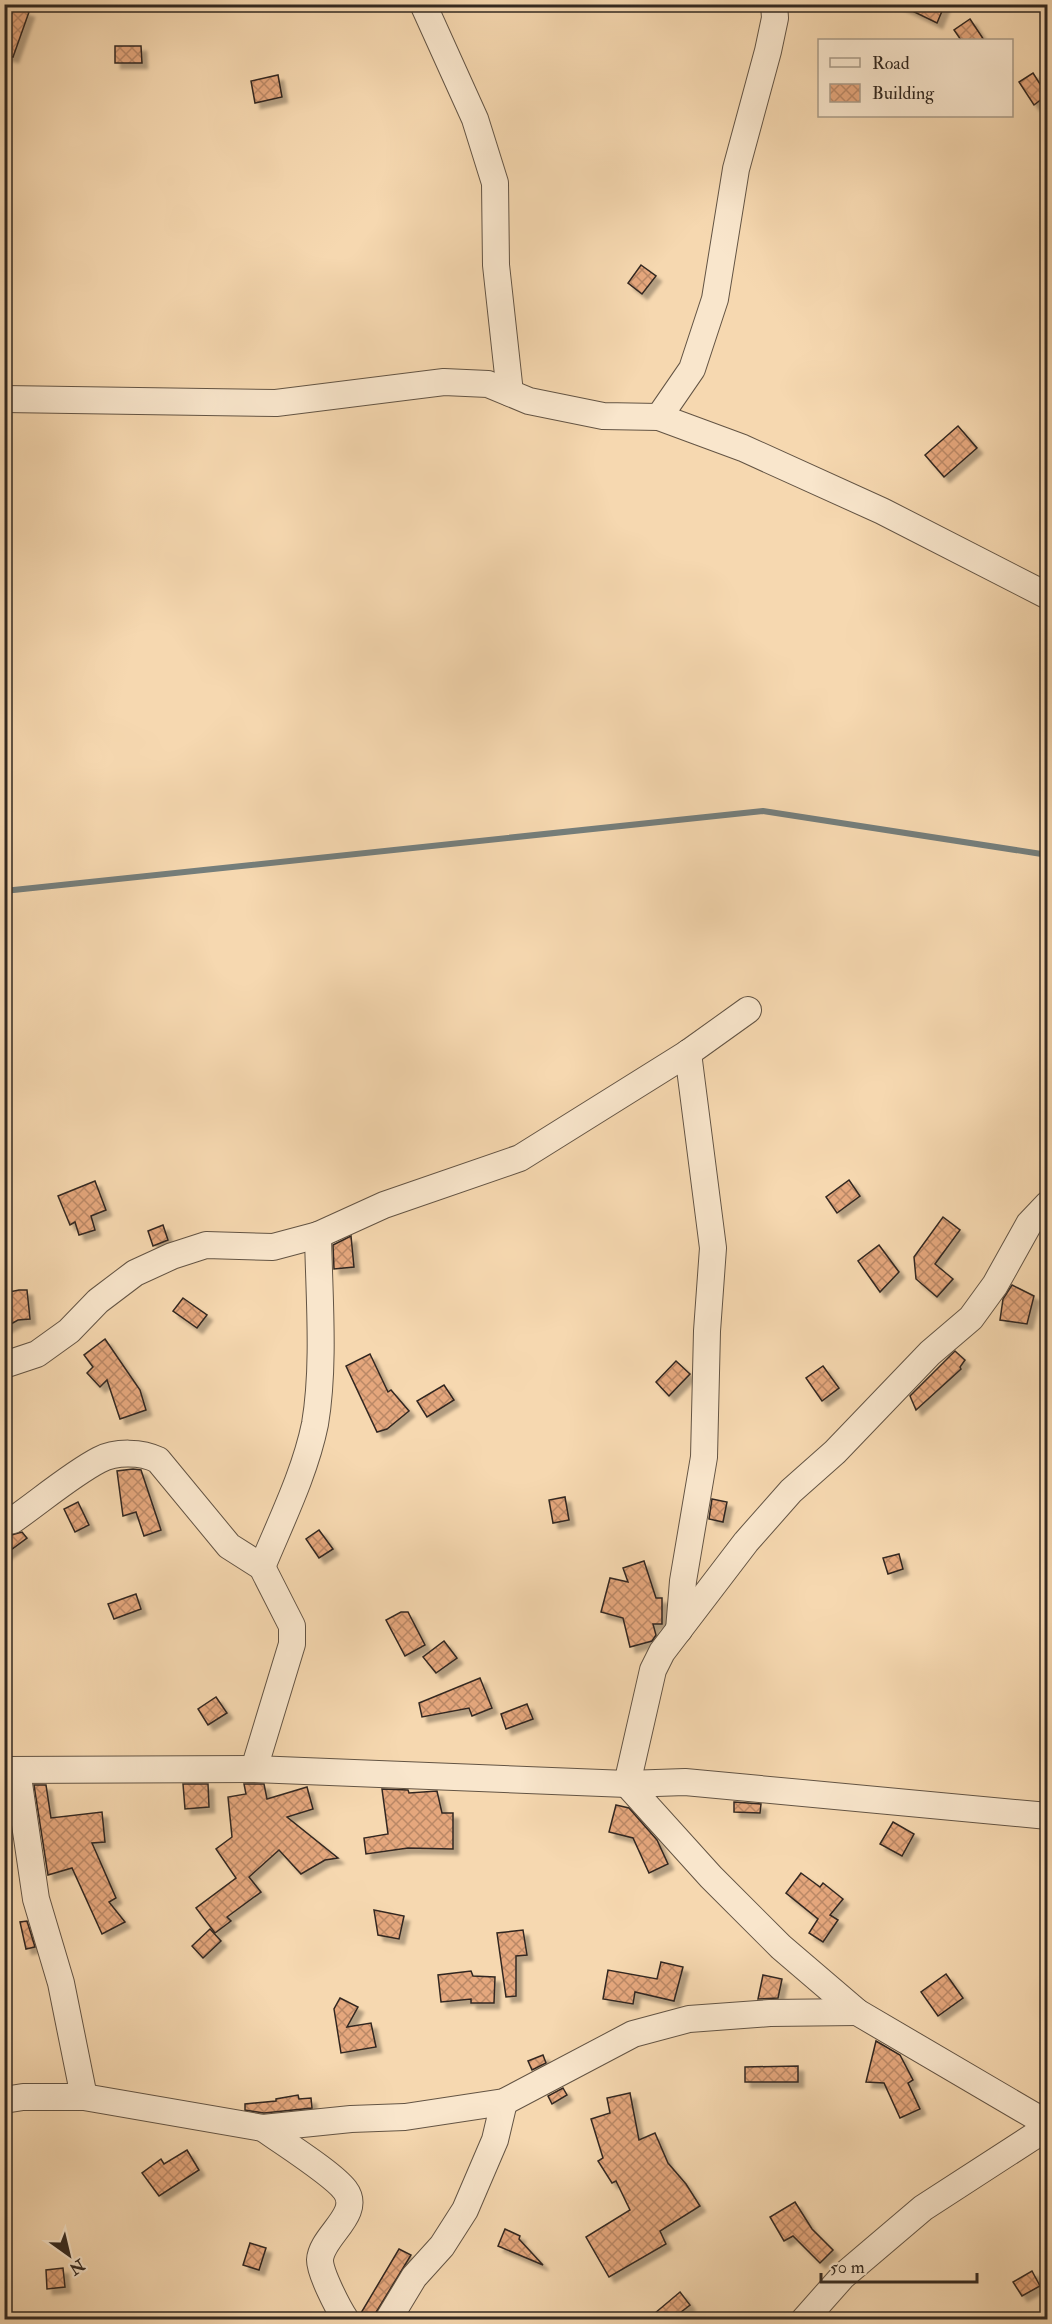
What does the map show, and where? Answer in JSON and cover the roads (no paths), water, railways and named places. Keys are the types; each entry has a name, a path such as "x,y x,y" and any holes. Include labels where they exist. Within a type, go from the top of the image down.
{"street":[{"path":"423,4 475,119 495,183 496,265 510,393"},
{"path":"659,417 692,369 715,299 736,170 768,51 775,18 774,4"},
{"path":"4,399 276,403 444,382 488,384 529,401 603,417 659,417 743,448 872,506 1047,596"},
{"path":"4,1365 37,1354 69,1331 98,1301 135,1273 172,1256 206,1245 273,1246 318,1235 384,1205 520,1158 688,1053 748,1010"},
{"path":"679,1630 683,1581 704,1457 707,1331 713,1248 688,1053"},
{"path":"627,1784 653,1670 662,1652 746,1542 791,1491 835,1452 930,1353 971,1318 995,1285 1029,1224 1047,1204"},
{"path":"262,1567 304,1462 315,1424 319,1360 318,1235"},
{"path":"4,1522 13,1520 100,1459 131,1454 148,1455 158,1460 229,1546 262,1567 292,1626 292,1644 254,1769"},
{"path":"84,2097 61,1983 36,1899 11,1770 254,1769 627,1784 685,1782 1047,1816"},
{"path":"627,1784 719,1885 781,1947 857,2012 1047,2126 923,2208 843,2276 804,2319"},
{"path":"4,2100 23,2097 84,2097 263,2128 351,2119 405,2117 504,2102 633,2034 690,2019 770,2013 857,2012"},
{"path":"388,2319 414,2277 442,2246 465,2210 487,2162 504,2102"},
{"path":"263,2128 345,2190 350,2207 324,2247 320,2261 346,2319"}],"waterway":[{"path":"4,891 763,811 1048,855"}]}
